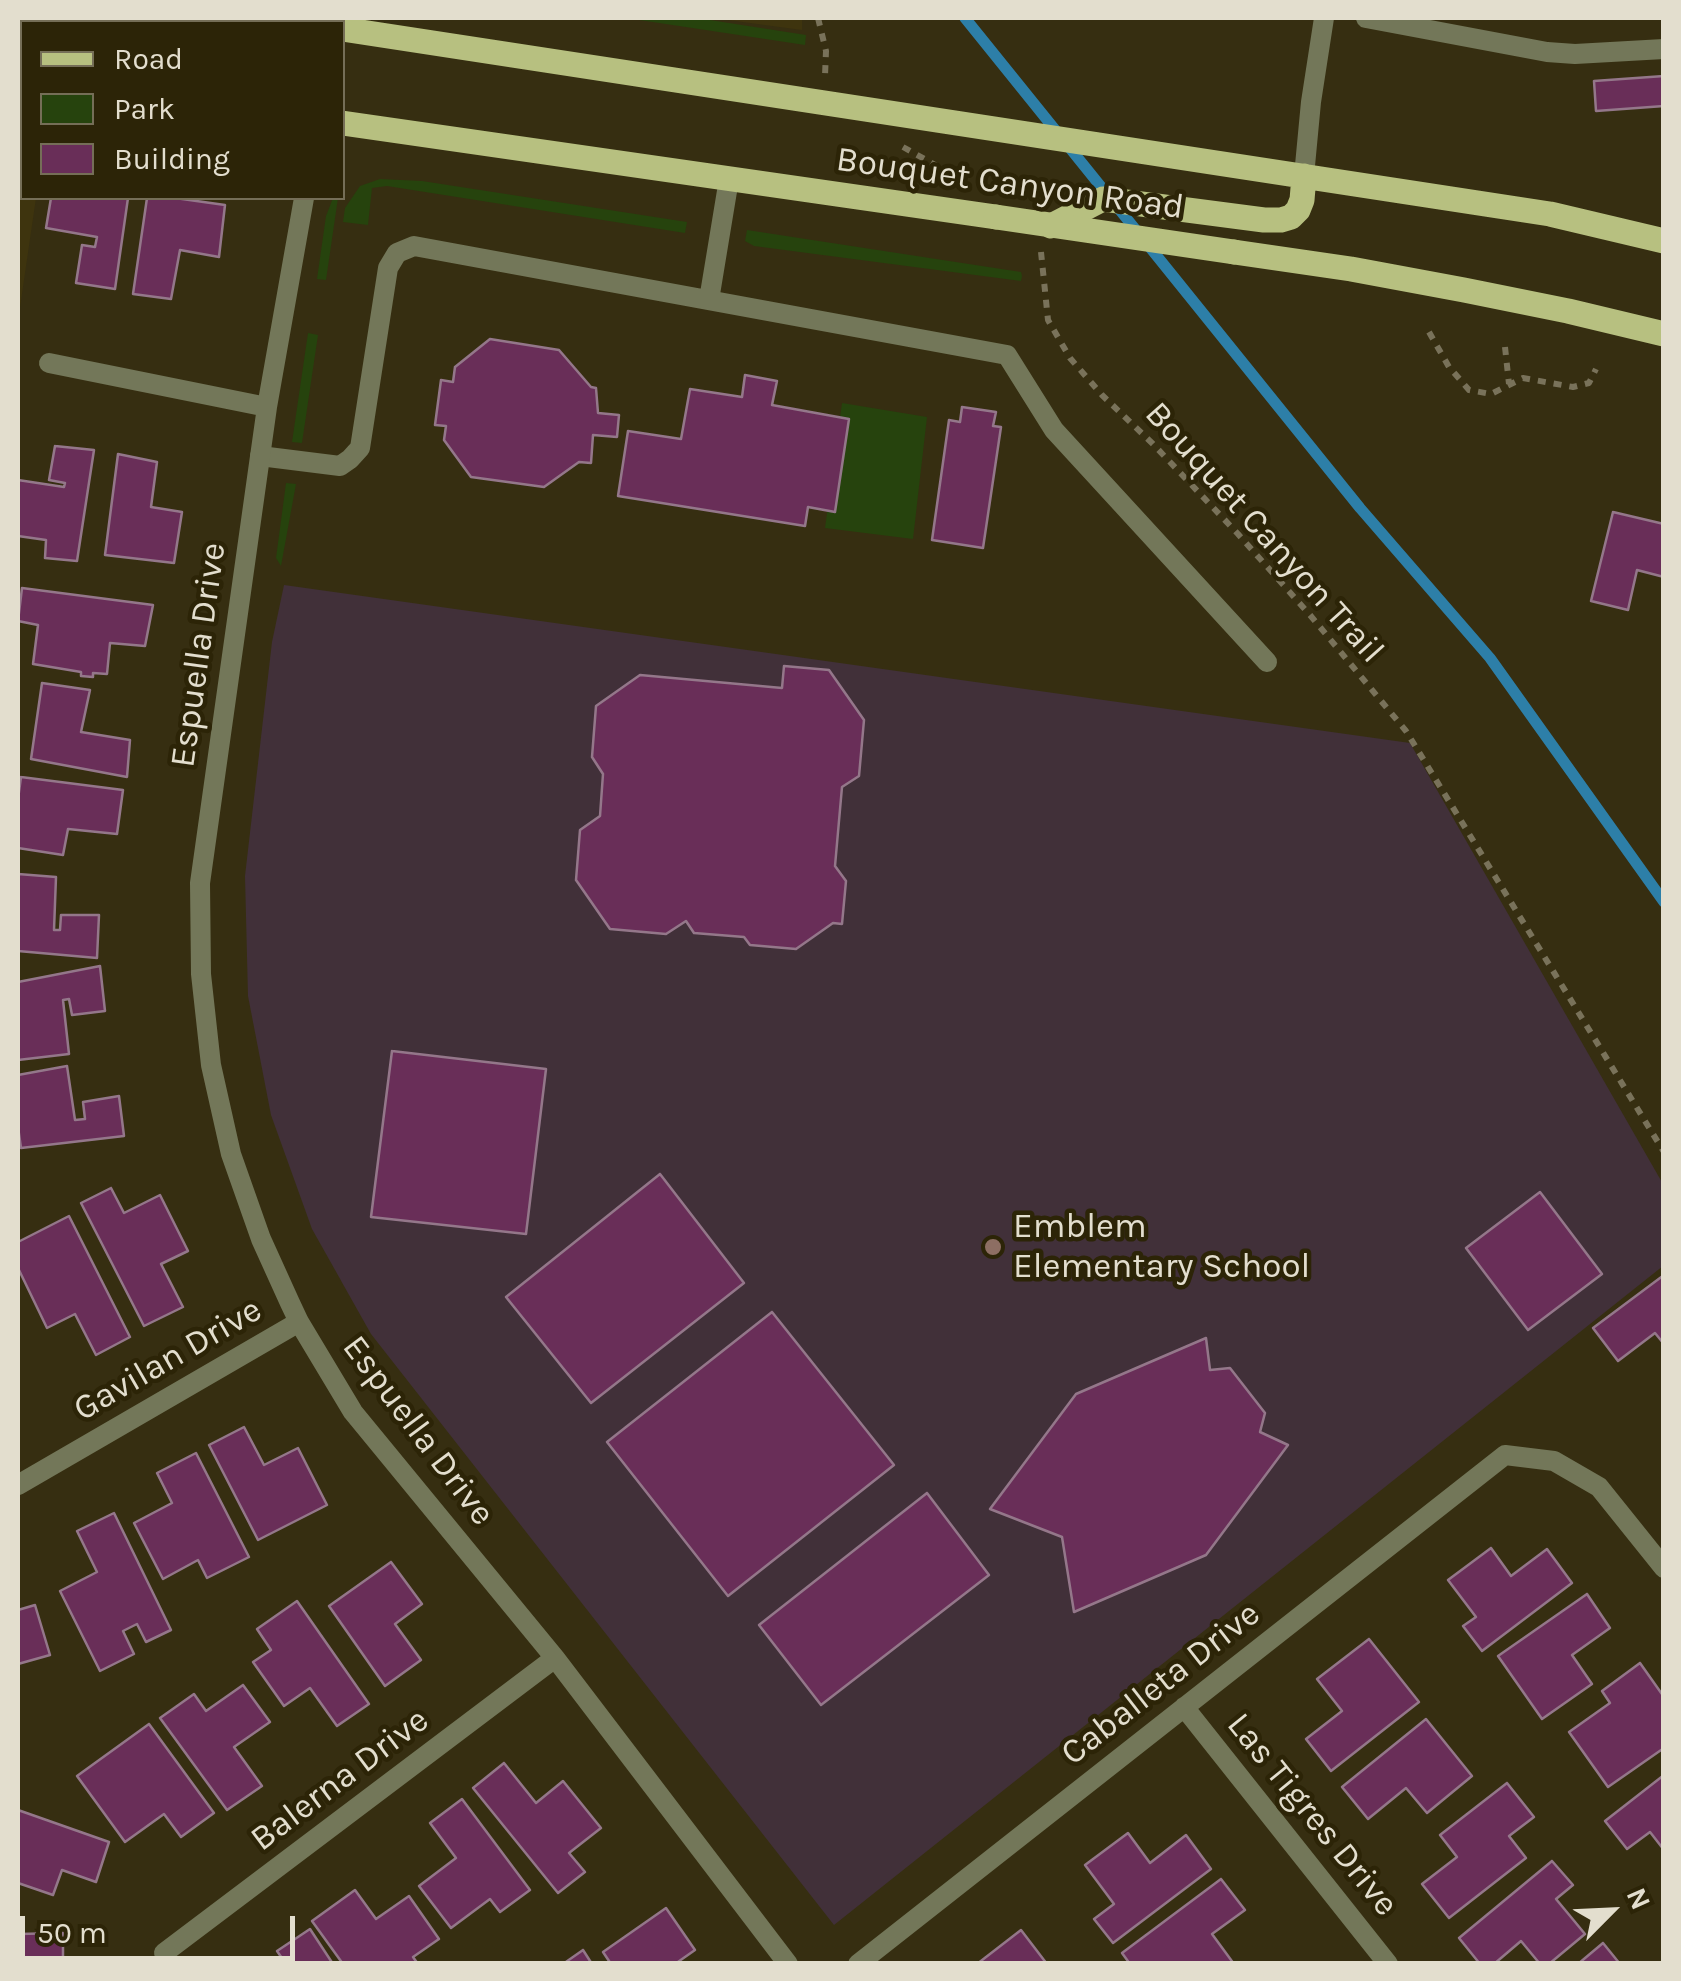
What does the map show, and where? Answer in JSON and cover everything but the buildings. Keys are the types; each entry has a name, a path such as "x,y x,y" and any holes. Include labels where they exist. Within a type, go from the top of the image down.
{"main road":[{"name":"Bouquet Canyon Road","path":"345,29 1550,214 1664,241"},
{"name":"Bouquet Canyon Road","path":"345,123 1351,269 1664,334"},
{"path":"1046,226 1103,199 1280,220 1298,210 1304,176"}],"street":[{"path":"1304,176 1324,18"},
{"path":"1366,18 1548,52 1664,49"},
{"path":"709,300 729,179"},
{"name":"Espuella Drive","path":"304,200 267,407 200,883 201,974 211,1065 231,1154 260,1239 299,1322 354,1412 555,1658 788,1964"},
{"path":"260,456 340,466 360,448 388,268 397,253 414,246 1007,355 1054,430 1267,662"},
{"path":"49,363 267,407"},
{"name":"Gavilan Drive","path":"18,1485 299,1322"},
{"name":"Caballeta Drive","path":"858,1964 1505,1455 1554,1461 1599,1487 1664,1568"},
{"name":"Balerna Drive","path":"164,1953 555,1658"},
{"name":"Las Tigres Drive","path":"1184,1707 1388,1964"}],"path":[{"path":"818,18 826,51 824,103"},
{"path":"890,140 974,187"},
{"name":"Bouquet Canyon Trail","path":"1046,226 1041,265 1048,320 1070,358 1238,534 1406,732 1664,1152"},
{"path":"1429,332 1449,367 1469,390 1491,394 1523,378 1574,387 1589,383 1596,369"},
{"path":"1505,347 1510,384"}],"shaded area":[{"path":"18,18 42,18 20,20 20,200 36,200 18,321"},
{"path":"713,18 802,18 802,30"},
{"name":"Emblem Elementary School","path":"284,585 1410,743 1663,1184 1663,1266 834,1925 371,1334 312,1229 271,1115 248,996 245,876 272,642"}],"green space":[{"path":"626,18 697,18 806,35 805,45"},
{"path":"380,179 422,181 687,222 685,233 387,186 372,188 368,225 343,222 345,208 360,186"},
{"path":"332,200 338,200 326,280 317,279 326,216"},
{"path":"747,230 1021,272 1022,276 1021,281 754,246 745,241"},
{"path":"308,333 318,335 302,443 292,442"},
{"path":"842,403 927,417 913,539 825,528"},
{"path":"286,483 296,484 281,566 276,558"}],"waterway":[{"path":"965,18 1360,508 1490,658 1664,902"}],"place":[{"name":"Emblem Elementary School","path":"993,1247"}]}
